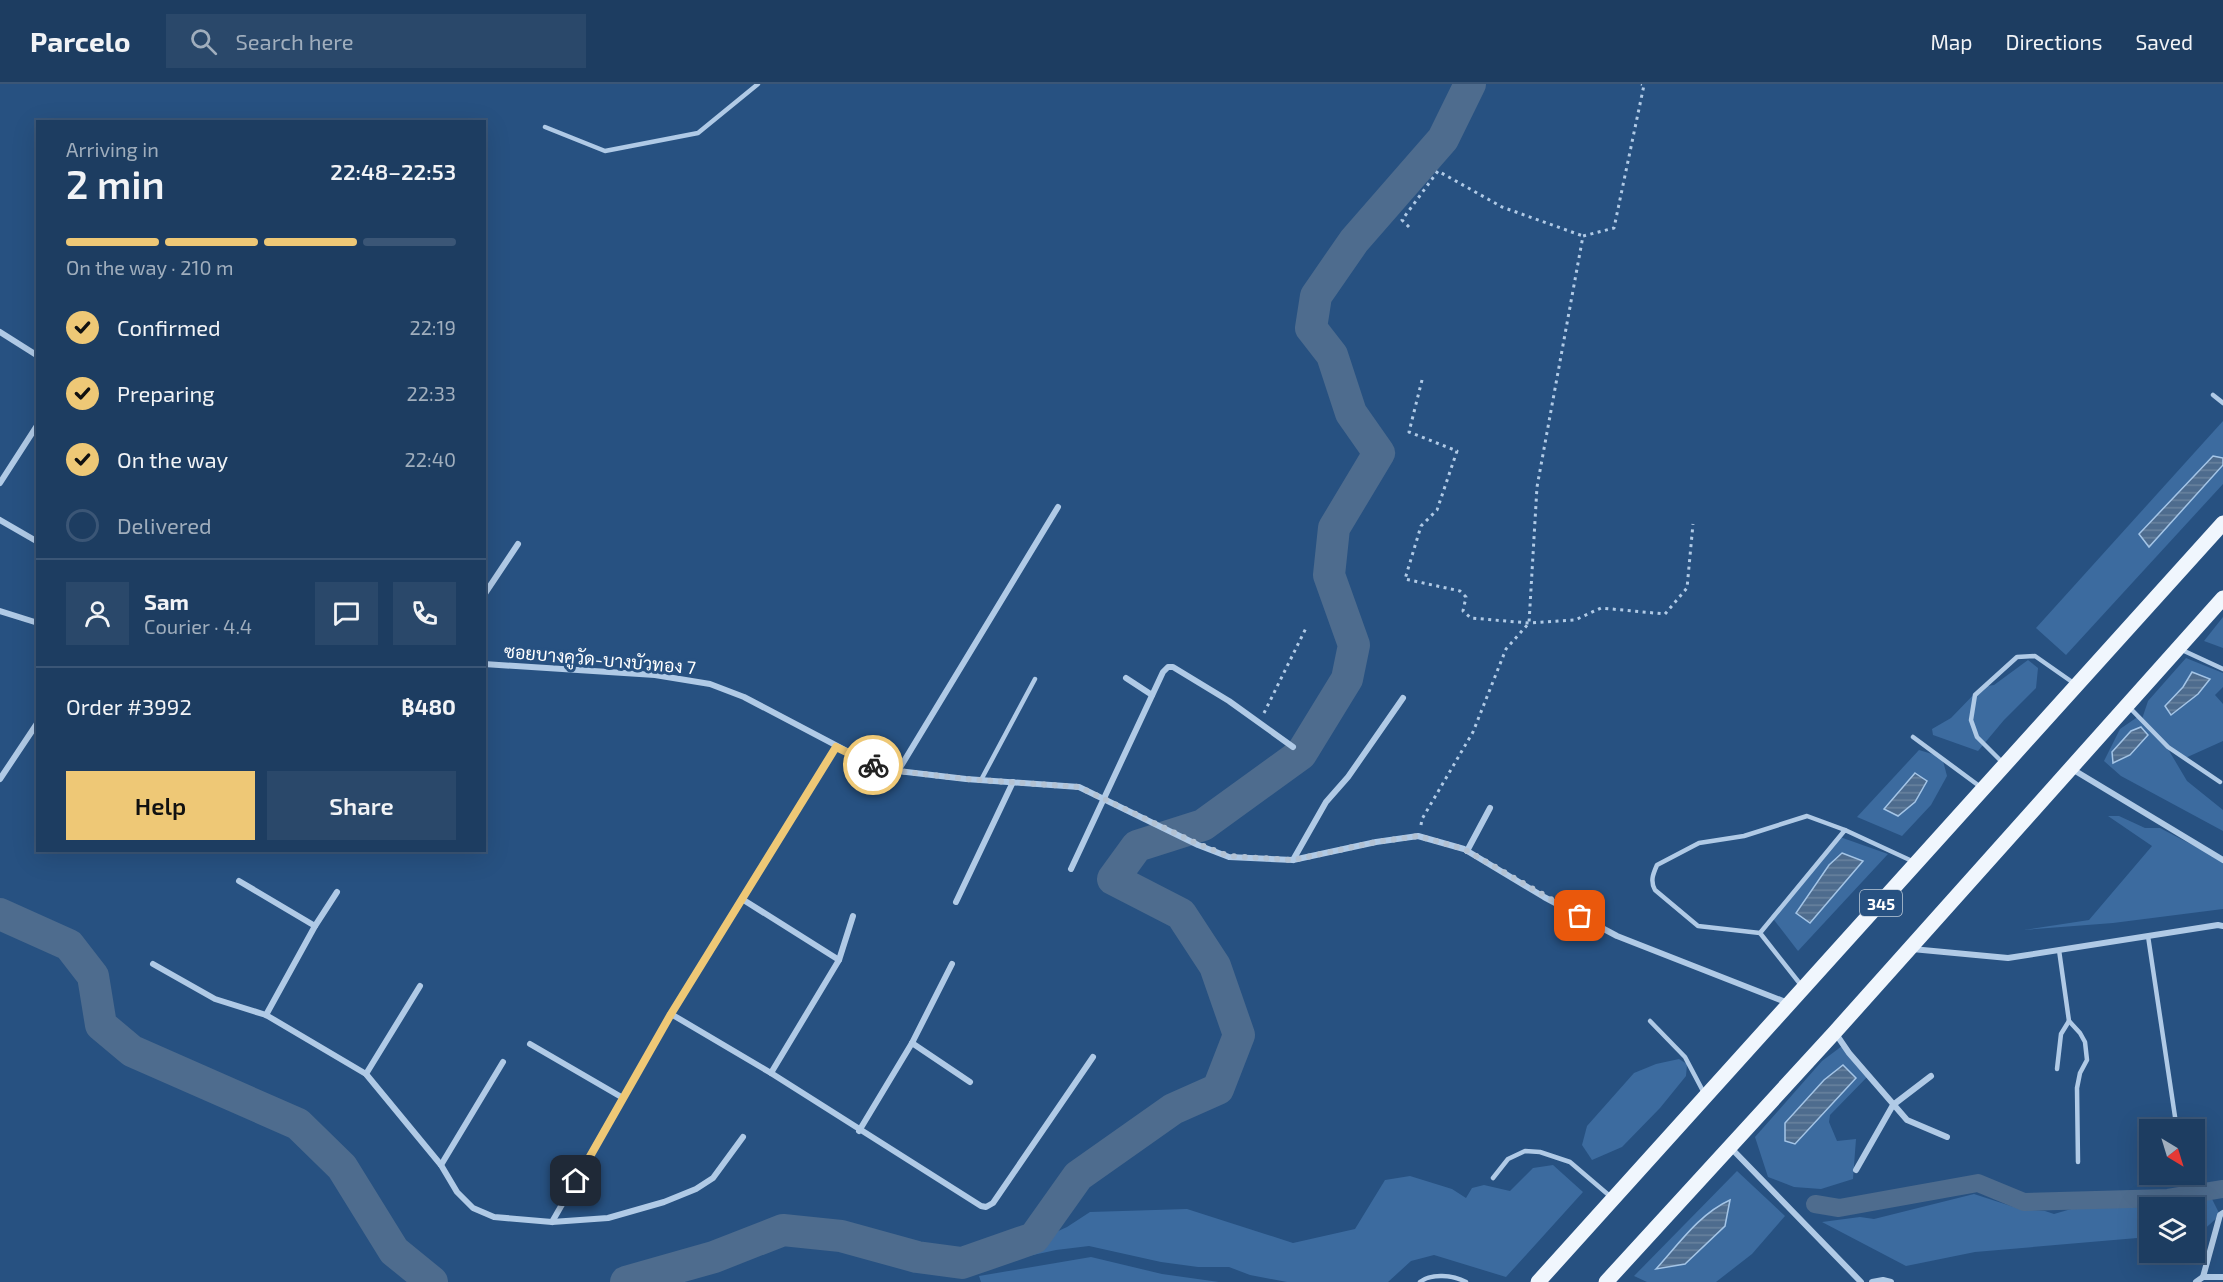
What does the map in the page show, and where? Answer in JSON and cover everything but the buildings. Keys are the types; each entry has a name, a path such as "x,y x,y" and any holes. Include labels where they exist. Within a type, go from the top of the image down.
{"main road":[{"name":"345","path":"1538,1282 2223,523"},
{"name":"345","path":"1606,1282 1835,1032 2223,598"}],"street":[{"path":"0,332 36,355"},
{"path":"0,483 36,427"},
{"path":"898,771 1058,507"},
{"path":"0,520 36,541"},
{"path":"486,592 518,544"},
{"path":"0,611 36,622"},
{"name":"ซอยบางคูวัด-บางบัวทอง 7","path":"486,664 655,675 710,684 744,697 881,769 981,780 1079,787 1198,844 1229,856 1293,860 1376,842 1418,836 1467,851 1544,897 1617,936 1788,1003"},
{"path":"1071,869 1162,672 1168,667 1173,667 1229,701 1293,747"},
{"path":"1126,678 1152,695"},
{"path":"1293,860 1326,802 1348,777 1403,698"},
{"path":"0,779 36,725"},
{"path":"552,1222 671,1014 836,747"},
{"path":"2071,768 2223,860"},
{"path":"957,902 1013,782"},
{"path":"1467,851 1490,808"},
{"path":"239,881 315,926"},
{"path":"266,1015 315,926 337,892"},
{"path":"742,899 839,960"},
{"path":"771,1073 839,960 852,916"},
{"path":"1908,948 2008,958 2223,926"},
{"path":"153,964 215,999 266,1015 366,1074 441,1165 473,1209 494,1217 552,1222 608,1218 664,1202 696,1189 713,1178 743,1137"},
{"path":"859,1131 912,1043 951,964"},
{"path":"366,1074 420,986"},
{"path":"671,1014 771,1073 859,1131 986,1207 993,1203 1093,1058"},
{"path":"1835,1032 1849,1053 1907,1120 1947,1137"},
{"path":"912,1043 970,1082"},
{"path":"530,1044 623,1098"},
{"path":"441,1165 503,1062"},
{"path":"1856,1170 1893,1106 1931,1076"},
{"path":"1729,1147 1861,1282"},
{"path":"2203,1277 2220,1215 2223,1213"},
{"path":"2196,1282 2203,1277 2223,1277"},
{"path":"1872,1282 1883,1280 1891,1282"}],"lane":[{"path":"545,127 605,151 698,133 758,84"},
{"path":"2213,395 2223,403"},
{"path":"2178,648 2223,669"},
{"path":"2006,765 1977,737 1971,720 1975,695 2017,657 2035,656 2077,686"},
{"path":"981,780 1035,679"},
{"path":"2127,705 2168,747 2220,783"},
{"path":"1913,737 1984,789"},
{"path":"1803,987 1760,933 1698,926 1655,890 1652,876 1657,865 1699,843 1744,836 1807,816 1855,834 1917,863"},
{"path":"1760,933 1845,830"},
{"path":"2148,936 2175,1119"},
{"path":"2060,950 2069,1021 2085,1042 2087,1060 2080,1074 2077,1088 2078,1162"},
{"path":"1650,1021 1685,1058 1705,1095"},
{"path":"2057,1069 2061,1034 2069,1021"},
{"path":"1493,1178 1508,1159 1525,1151 1540,1152 1570,1162 1613,1198"},
{"path":"1420,1282 1427,1276 1436,1276 1461,1279 1466,1282"}],"path":[{"path":"1409,227 1402,220 1438,171 1502,207 1582,236 1614,228 1644,85 1641,84"},
{"path":"1418,836 1422,819 1473,732 1506,649 1529,623 1537,487 1582,236"},
{"path":"1422,380 1409,432 1457,451 1437,510 1421,526 1405,579 1460,591 1466,597 1463,611 1471,618 1529,623 1575,620 1601,608 1665,614 1687,588 1693,524"},
{"path":"1259,723 1307,626"}],"shaded area":[{"path":"2223,421 2223,484 2066,655 2036,628"},
{"path":"2213,456 2223,458 2223,465 2149,547 2139,534"},
{"path":"2223,617 2223,648 2204,641"},
{"path":"2186,658 2223,673 2223,687 2215,695 2223,704 2223,741 2183,759 2168,749 2187,781 2223,810 2223,831 2121,776 2104,761 2120,729 2139,716 2142,719 2148,701"},
{"path":"2028,660 2038,668 2036,688 2004,720 1978,751 1933,735 1932,729 1951,718 1981,687 1994,685"},
{"path":"2192,672 2210,679 2198,694 2171,715 2165,706 2183,687"},
{"path":"2141,727 2148,735 2130,755 2113,763 2112,752 2131,731"},
{"path":"1919,750 1942,757 1947,776 1931,805 1902,836 1857,817"},
{"path":"1915,773 1927,781 1915,802 1898,816 1884,809"},
{"path":"2108,816 2119,816 2145,828 2160,828 2223,861 2223,909 2113,923 2024,930 2089,920 2152,846"},
{"path":"1840,837 1888,854 1798,951 1771,916"},
{"path":"1842,853 1863,861 1810,923 1796,913 1829,865"},
{"path":"1842,1046 1870,1074 1830,1115 1829,1122 1837,1141 1856,1139 1853,1179 1821,1189 1794,1187 1768,1177 1755,1137 1822,1061"},
{"path":"1679,1059 1687,1064 1686,1076 1660,1108 1622,1147 1592,1160 1582,1145 1587,1126 1634,1073 1656,1064"},
{"path":"1843,1065 1856,1078 1795,1144 1785,1141 1785,1123 1824,1080"},
{"path":"1553,1165 1583,1192 1506,1277 1434,1255 1411,1261 1388,1282 1287,1282 1250,1275 1229,1267 1198,1267 1161,1262 1089,1246 1056,1250 979,1267 1067,1227 1090,1212 1187,1209 1293,1243 1355,1229 1385,1180 1410,1176 1452,1189 1466,1198 1472,1188 1484,1185 1510,1191 1533,1168"},
{"path":"1737,1171 1785,1216 1752,1254 1716,1282 1647,1282 1634,1276"},
{"path":"2208,1191 2220,1215 2205,1229 2205,1197 2174,1197"},
{"path":"1974,1194 2020,1209 2054,1214 2102,1200 2139,1199 2139,1238 1975,1252 1906,1266 1822,1222 1860,1217 1874,1219"},
{"path":"1730,1200 1725,1226 1685,1264 1656,1269 1708,1213"},
{"path":"1091,1257 1162,1274 1219,1282 981,1282 979,1276"}],"waterway":[{"path":"626,1282 714,1257 783,1230 841,1236 917,1257 962,1263 1034,1238 1078,1176 1173,1109 1218,1089 1239,1035 1215,966 1181,914 1113,879 1137,846 1203,825 1301,754 1347,679 1354,645 1329,575 1334,528 1379,453 1351,413 1332,355 1311,328 1316,296 1354,241 1443,139 1470,84"},
{"path":"0,914 69,945 93,976 101,1025 132,1051 298,1124 342,1167 394,1251 432,1282"},
{"path":"1815,1204 1839,1208 1978,1183 2024,1202 2168,1198 2223,1189"}],"way so far":[{"path":"873,765 881,769 966,779 1079,787 1198,844 1229,856 1293,860 1376,842 1418,836 1464,849 1580,916"}],"route":[{"path":"576,1181 671,1014 836,747 873,765"}]}
